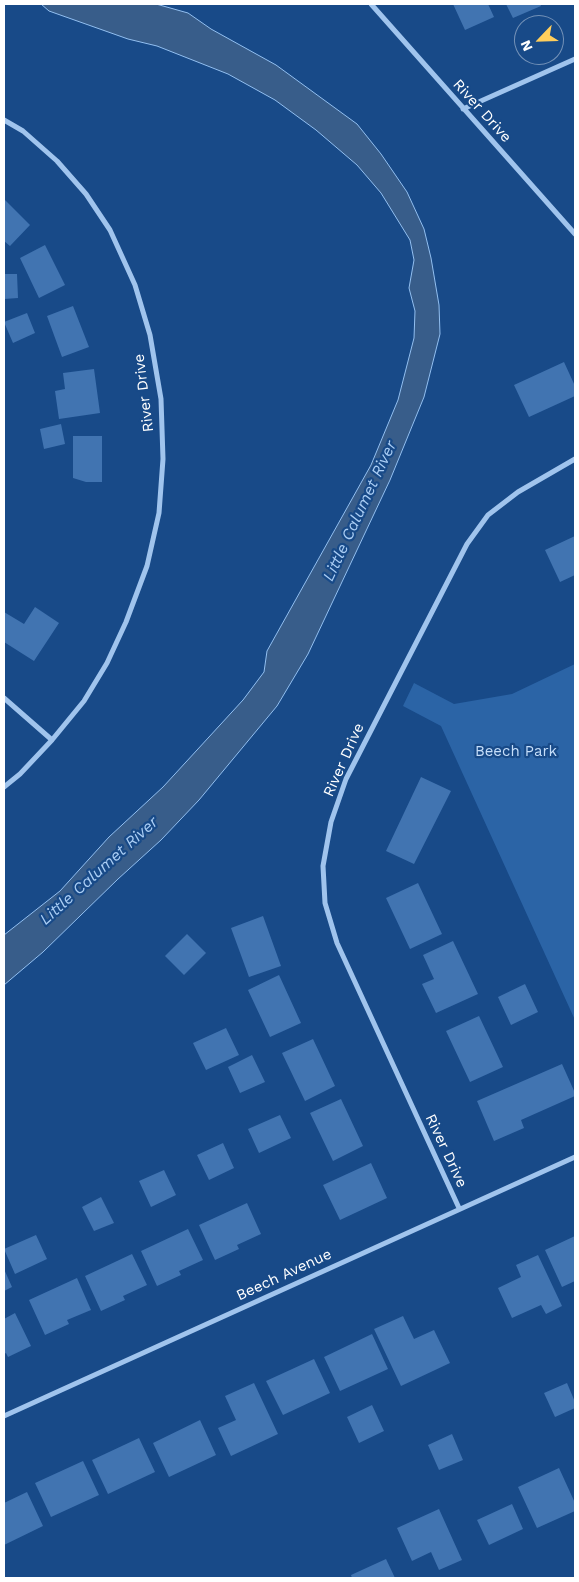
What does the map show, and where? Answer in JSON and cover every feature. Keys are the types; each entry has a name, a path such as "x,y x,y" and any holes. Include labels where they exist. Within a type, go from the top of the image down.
{"street":[{"name":"River Drive","path":"371,4 575,234"},
{"path":"463,109 575,59"},
{"name":"River Drive","path":"4,120 22,131 57,161 86,194 110,230 135,285 150,335 161,399 163,459 159,513 146,566 126,622 107,663 84,702 52,740 20,774 4,787"},
{"name":"River Drive","path":"459,1208 337,944 325,903 323,866 331,822 346,779 467,544 488,515 518,492 575,459"},
{"path":"4,698 52,740"},
{"name":"Beech Avenue","path":"4,1416 575,1157"}],"green space":[{"name":"Beech Park","path":"575,664 575,1020 441,726 403,706 414,683 454,704 512,694"}],"water":[{"name":"Little Calumet River","path":"41,4 156,4 188,13 211,29 276,65 357,124 381,154 407,192 424,229 439,305 440,334 424,397 390,480 308,654 277,706 199,800 161,840 43,952 4,985 4,935 60,891 109,837 163,787 243,700 264,672 267,651 371,465 398,400 414,338 415,311 409,288 414,260 410,240 381,193 357,165 316,130 275,100 228,74 157,46 128,39 49,11"}],"building":[{"path":"453,4 488,4 494,17 465,30"},
{"path":"506,4 540,4 541,6 520,15 514,15 513,18"},
{"path":"4,199 30,225 10,246 4,241"},
{"path":"45,245 65,285 39,298 20,258"},
{"path":"4,274 17,274 18,298 4,299"},
{"path":"73,306 89,347 62,357 47,316"},
{"path":"27,313 35,333 13,343 4,322"},
{"path":"564,362 575,386 575,396 529,417 514,385"},
{"path":"94,369 100,413 59,419 55,391 65,389 63,373"},
{"path":"61,424 65,444 44,449 40,429"},
{"path":"73,436 102,436 102,482 86,482 73,478"},
{"path":"575,536 575,575 560,582 545,550"},
{"path":"35,607 59,623 34,661 4,642 4,612 24,624"},
{"path":"421,777 451,791 414,864 386,851"},
{"path":"418,883 442,934 410,949 386,898"},
{"path":"263,916 281,966 249,977 231,928"},
{"path":"187,934 206,953 184,975 165,956"},
{"path":"453,941 478,994 436,1013 422,984 434,979 423,955"},
{"path":"279,975 301,1023 270,1037 248,990"},
{"path":"525,984 538,1012 511,1025 498,997"},
{"path":"479,1016 503,1067 470,1082 446,1031"},
{"path":"226,1028 239,1055 206,1070 193,1043"},
{"path":"313,1039 335,1086 305,1101 282,1053"},
{"path":"252,1055 265,1082 240,1093 228,1067"},
{"path":"562,1064 575,1096 521,1120 524,1128 494,1141 477,1101"},
{"path":"341,1099 363,1146 333,1161 310,1113"},
{"path":"280,1115 291,1138 259,1153 248,1129"},
{"path":"223,1143 234,1168 209,1180 197,1155"},
{"path":"371,1163 387,1198 340,1220 323,1185"},
{"path":"164,1170 176,1195 151,1207 139,1181"},
{"path":"101,1197 114,1223 94,1231 82,1207"},
{"path":"247,1203 261,1234 237,1245 239,1249 215,1260 199,1225"},
{"path":"188,1229 203,1260 179,1271 181,1275 157,1286 141,1251"},
{"path":"36,1235 47,1259 15,1274 4,1249"},
{"path":"575,1236 575,1281 562,1287 545,1250"},
{"path":"132,1254 147,1285 123,1296 125,1300 101,1311 85,1276"},
{"path":"538,1255 562,1306 546,1314 541,1305 512,1318 498,1288 521,1277 516,1265"},
{"path":"4,1269 12,1287 4,1291"},
{"path":"77,1278 91,1310 67,1320 69,1324 45,1335 29,1300"},
{"path":"15,1313 31,1346 8,1357 6,1353 4,1354 4,1319"},
{"path":"403,1316 414,1339 434,1330 450,1363 401,1386 374,1329"},
{"path":"372,1334 388,1369 340,1391 324,1357"},
{"path":"314,1359 330,1393 283,1415 266,1381"},
{"path":"254,1383 278,1434 231,1456 218,1428 236,1420 225,1396"},
{"path":"567,1383 575,1402 575,1408 555,1417 544,1393"},
{"path":"372,1405 384,1431 359,1443 347,1417"},
{"path":"200,1420 216,1455 169,1477 153,1443"},
{"path":"452,1434 463,1460 439,1470 428,1445"},
{"path":"139,1438 155,1472 108,1494 92,1460"},
{"path":"83,1461 99,1495 51,1517 35,1483"},
{"path":"559,1468 575,1503 575,1511 537,1528 518,1487"},
{"path":"27,1492 43,1526 4,1545 4,1503"},
{"path":"512,1504 523,1529 489,1545 477,1520"},
{"path":"439,1509 462,1560 439,1570 431,1552 412,1561 397,1528"},
{"path":"386,1559 395,1578 352,1578 351,1575"}]}
